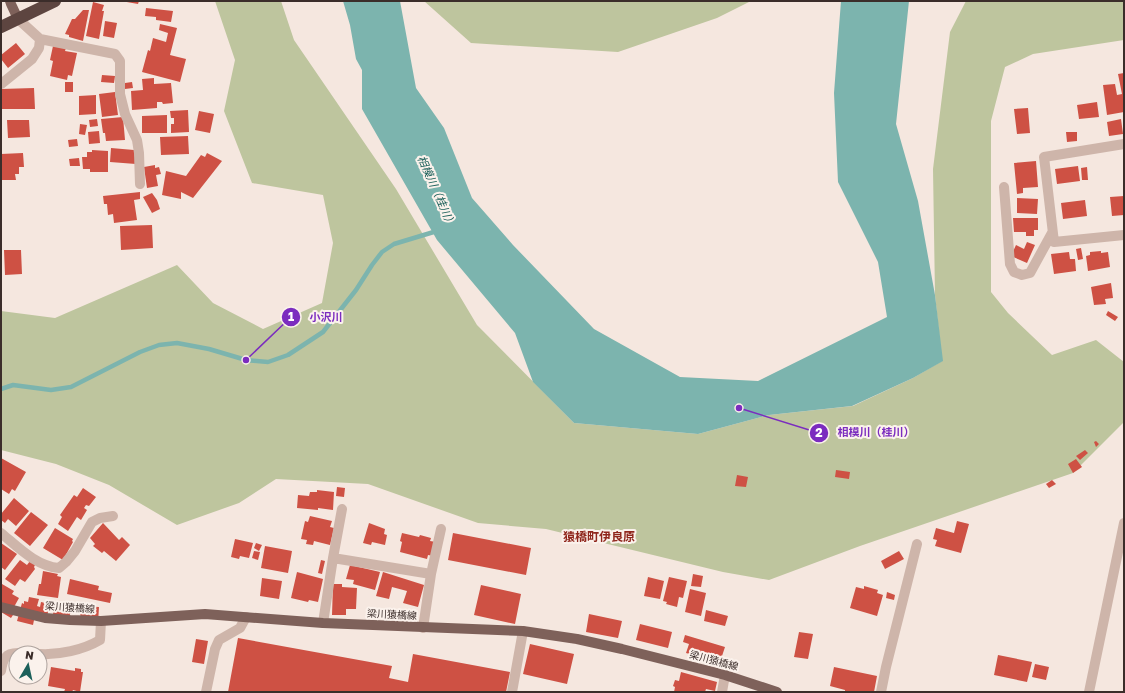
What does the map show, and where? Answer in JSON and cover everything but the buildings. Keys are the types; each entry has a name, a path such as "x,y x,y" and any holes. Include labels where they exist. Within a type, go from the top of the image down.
{"highway":[{"path":"1,27 55,1"}],"main road":[{"path":"10,1 18,19"},
{"name":"梁川猿橋線","path":"1,607 45,618 101,621 205,614 323,623 523,631 577,639 725,675 777,692"}],"street":[{"path":"18,19 40,38 115,54 120,61 120,94 125,114 137,140 140,184"},
{"path":"1,84 32,59 39,48 40,38"},
{"path":"1124,144 1044,157 1054,242 1124,235"},
{"path":"1004,187 1010,264 1014,272 1022,275 1030,273 1052,233"},
{"path":"323,623 342,509"},
{"path":"1,533 34,560 50,568 59,568 75,551 92,522 100,518 113,516"},
{"path":"1089,692 1124,523"},
{"path":"423,628 431,574 441,529"},
{"path":"881,692 917,544"},
{"path":"333,558 431,574"},
{"path":"206,692 215,649 219,640 240,628 246,617"},
{"path":"48,654 57,654 93,644 100,640 101,621"},
{"path":"512,692 523,631"},
{"path":"1,671 5,657 8,655"},
{"path":"722,692 725,675"}],"green space":[{"path":"215,1 281,1 294,40 396,189 477,325 574,423 698,434 769,415 853,406 913,378 942,361 935,295 933,169 950,32 966,1 1124,1 1124,40 1033,54 1005,67 991,121 991,292 1008,313 1052,355 1096,340 1124,362 1124,422 1073,473 860,546 769,580 723,572 546,529 478,523 368,484 276,479 239,503 177,525 109,485 56,464 1,450 1,311 55,318 177,265 213,303 263,329 322,303 333,243 323,195 252,183 224,111 235,60"},
{"path":"424,1 751,1 717,18 618,52 471,43"}],"water":[{"path":"343,1 400,1 416,88 444,128 472,198 513,245 594,329 680,377 758,381 887,317 878,262 838,182 834,93 841,1 909,1 896,124 918,201 935,295 943,361 913,378 852,406 769,415 698,434 574,423 533,382 515,333 437,240 362,109 362,70 356,59 350,25"}],"waterway":[{"path":"1,389 13,385 51,390 71,387 140,352 159,345 177,343 209,349 246,360 268,362 288,355 323,332 356,290 382,252 394,244 437,231"}],"place":[{"name":"小沢川","path":"246,360"},
{"name":"相模川（桂川）","path":"739,408"}],"district":[{"name":"猿橋町伊良原","path":"599,536"}]}
